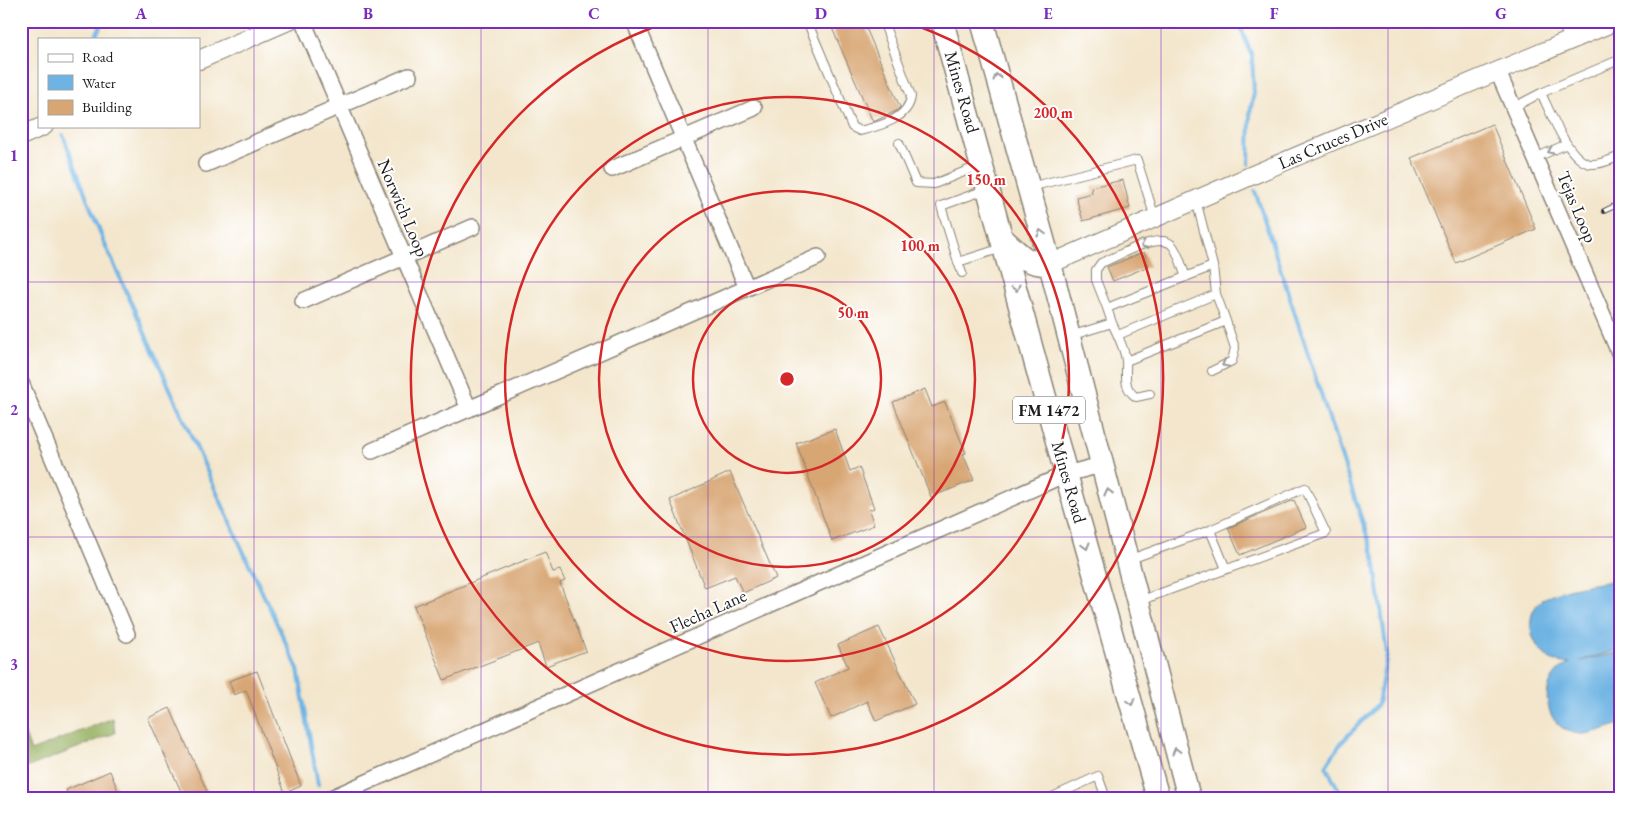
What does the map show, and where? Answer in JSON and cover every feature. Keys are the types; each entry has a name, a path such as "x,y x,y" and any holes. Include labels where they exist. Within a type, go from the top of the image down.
{"main road":[{"name":"Mines Road","path":"942,21 1066,474 1158,798"},
{"name":"Mines Road","path":"982,21 1050,264 1189,798"},
{"path":"1004,243 1022,257 1036,264 1050,264"}],"street":[{"path":"200,60 288,21"},
{"name":"Norwich Loop","path":"303,21 469,409"},
{"path":"634,21 747,288"},
{"name":"Las Cruces Drive","path":"1050,264 1616,21"},
{"name":"Tejas Loop","path":"1498,72 1621,357"},
{"path":"206,164 409,76"},
{"path":"612,169 754,108"},
{"path":"21,136 39,128"},
{"path":"302,301 473,227"},
{"path":"372,451 818,257"},
{"path":"21,383 127,634"},
{"name":"Flecha Lane","path":"332,798 1066,474 1101,465"}],"lane":[{"path":"807,21 852,127 860,132 874,128 906,112 910,105 911,96 883,21"},
{"path":"1562,21 1569,42"},
{"path":"1514,107 1541,93 1621,59"},
{"path":"1541,93 1573,155 1589,164 1600,164 1621,156"},
{"path":"899,143 916,182 934,184 982,165"},
{"path":"1535,158 1567,144"},
{"path":"1028,187 1137,160 1155,218"},
{"path":"962,273 941,206 989,189"},
{"path":"1196,200 1213,266 1216,294 1236,348 1232,361 1212,371"},
{"path":"1150,394 1136,397 1130,392 1124,373 1126,361 1118,335 1096,280 1096,270 1101,263 1155,240 1166,240 1173,246 1186,277"},
{"path":"958,262 1004,243"},
{"path":"1107,308 1213,266"},
{"path":"1118,335 1216,294"},
{"path":"1126,361 1226,321"},
{"path":"1068,337 1112,323"},
{"path":"1126,561 1210,530 1306,488 1326,533 1137,602"},
{"path":"1210,530 1226,569"},
{"path":"1050,798 1098,776 1106,798"}],"green space":[{"path":"113,718 115,733 21,770 21,724 31,751"}],"water":[{"path":"1611,581 1621,583 1621,649 1580,661 1621,652 1621,724 1583,734 1570,732 1559,725 1552,716 1548,705 1548,693 1551,681 1558,671 1570,663 1558,662 1547,657 1539,648 1533,638 1532,615 1537,605 1547,597 1570,589"}],"building":[{"path":"829,21 863,21 900,107 896,111 873,122"},
{"path":"1492,124 1536,229 1456,263 1411,158"},
{"path":"1123,180 1130,208 1083,221 1076,197 1092,193 1091,187"},
{"path":"1144,252 1149,266 1113,281 1107,267"},
{"path":"925,389 932,407 945,402 966,453 963,454 974,480 931,497 893,402"},
{"path":"835,429 850,471 859,467 874,508 869,510 874,525 832,541 796,443"},
{"path":"730,472 776,578 743,593 735,576 705,588 670,500"},
{"path":"1294,500 1306,527 1240,555 1228,528"},
{"path":"545,552 553,572 560,570 565,581 560,583 586,651 546,666 538,643 444,680 414,606"},
{"path":"879,627 915,704 876,721 867,701 831,718 815,683 848,667 838,645"},
{"path":"257,671 301,786 285,793 246,690 234,695 229,681"},
{"path":"170,708 210,798 184,798 148,718"},
{"path":"110,771 121,798 69,798 66,790"}],"waterway":[{"path":"94,38 103,21"},
{"path":"1238,21 1252,56 1254,93 1250,112 1249,164"},
{"path":"63,135 103,240 298,669 318,785"},
{"path":"1255,191 1374,557 1387,654 1378,704 1341,743 1326,766 1343,798"}],"railway":[{"path":"1604,211 1621,203"}]}
